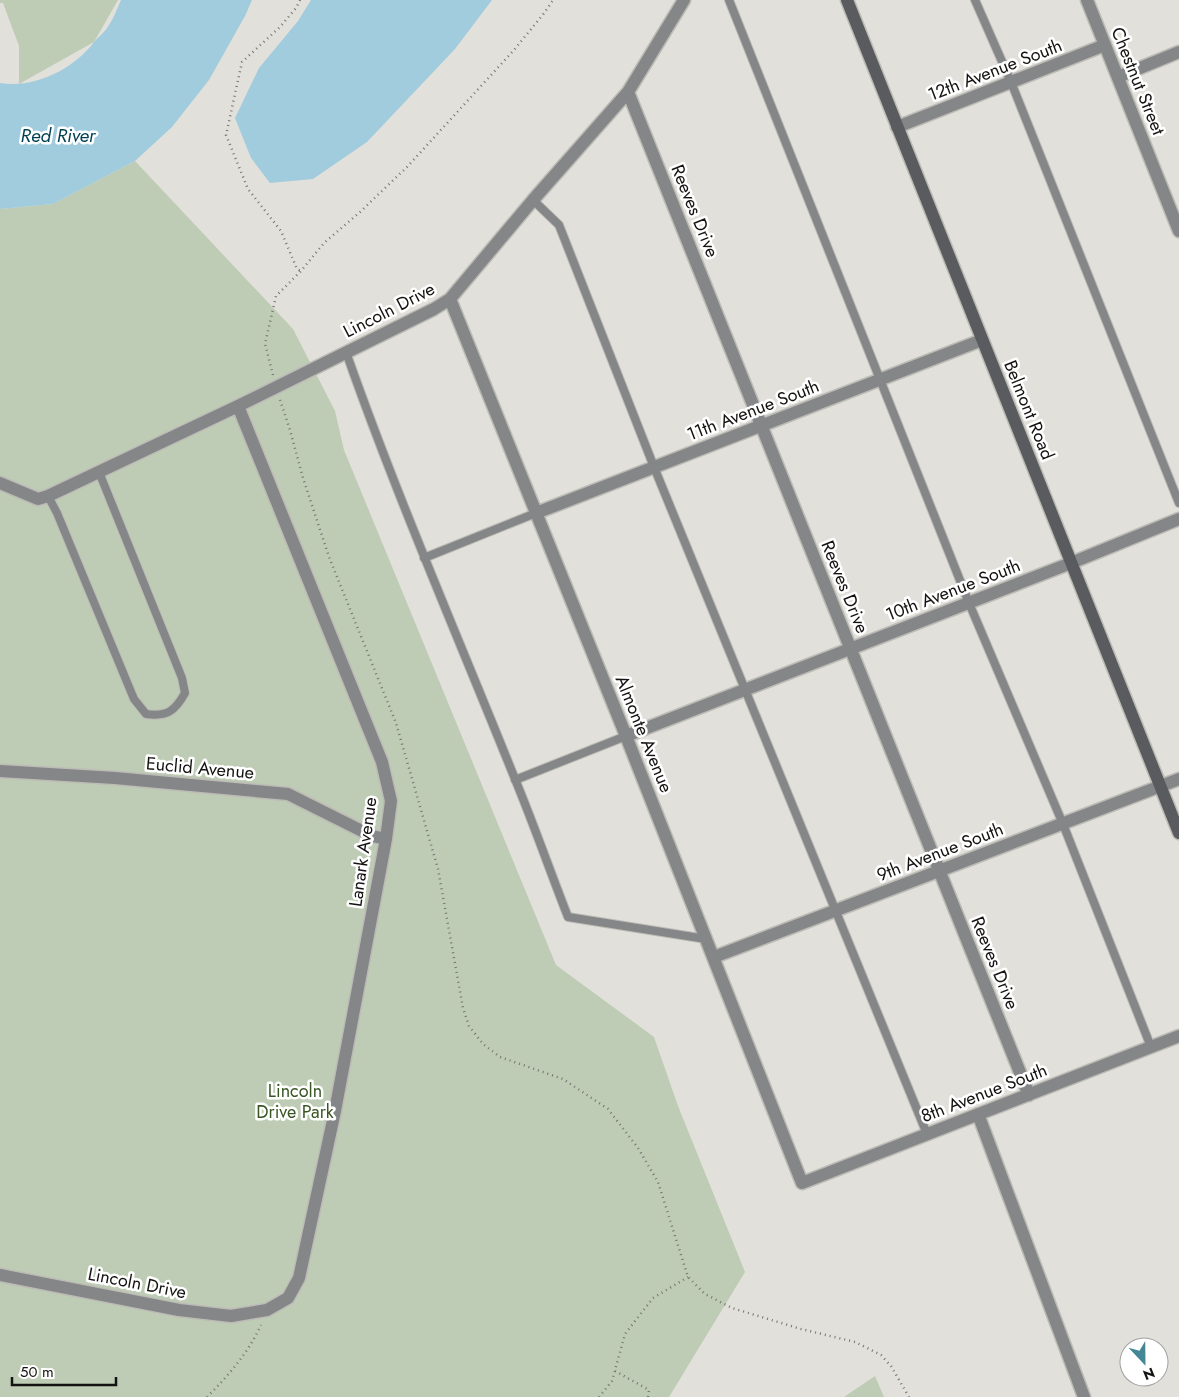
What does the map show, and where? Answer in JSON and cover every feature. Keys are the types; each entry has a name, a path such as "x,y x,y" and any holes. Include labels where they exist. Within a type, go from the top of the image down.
{"street":[{"name":"Lincoln Drive","path":"48,496 238,406 434,309 450,299 533,200 628,92 684,0"},
{"name":"Belmont Road","path":"847,0 1179,832"},
{"name":"Chestnut Street","path":"1087,0 1179,231"},
{"name":"12th Avenue South","path":"898,127 1105,45"},
{"path":"1118,77 1179,52"},
{"name":"Reeves Drive","path":"628,92 1029,1095"},
{"name":"Almonte Avenue","path":"450,299 626,736 802,1183"},
{"name":"11th Avenue South","path":"536,513 982,340"},
{"name":"Lanark Avenue","path":"238,406 382,762 391,801 386,839 335,1111 299,1278 288,1298 267,1310"},
{"path":"0,483 38,499 48,496"},
{"name":"10th Avenue South","path":"626,736 1071,563 1179,519"},
{"name":"Euclid Avenue","path":"0,771 115,778 288,794 372,836 386,839"},
{"name":"9th Avenue South","path":"714,958 1179,779"},
{"name":"8th Avenue South","path":"802,1183 1179,1036"},
{"path":"978,1114 1084,1397"},
{"name":"Lincoln Drive","path":"0,1275 179,1310 231,1316 267,1310"}],"lane":[{"path":"729,0 969,603 1063,824 1151,1047"},
{"path":"975,0 1011,82 1179,503"},
{"path":"533,200 558,225 654,467 927,1134"},
{"path":"346,352 424,558 516,780 568,917 706,939"},
{"path":"48,496 57,513 134,699 146,714 160,716 178,706 185,693 182,678 99,472"},
{"path":"424,558 536,513"},
{"path":"516,780 626,736"}],"path":[{"path":"300,0 296,8 280,27 242,62 226,135 248,189 281,231 297,269 301,271"},
{"path":"599,1397 612,1381 625,1334 653,1298 688,1277"},
{"path":"207,1397 233,1371 254,1342 267,1310"},
{"path":"615,1370 649,1390 648,1397"}],"green space":[{"path":"0,0 118,0 94,42 19,84 19,46 3,3 0,3"},
{"name":"Lincoln Drive Park","path":"135,161 293,329 335,411 344,450 556,965 654,1037 678,1106 745,1272 669,1397 0,1397 0,209 53,204"},
{"path":"875,1376 884,1397 844,1397"}],"water":[{"name":"Red River","path":"121,0 252,0 209,80 172,127 135,161 53,204 0,209 0,83 26,83 39,80 76,61 106,30"},
{"path":"311,0 492,0 455,49 367,142 313,179 270,183 251,158 235,118 259,68 298,21"}]}
